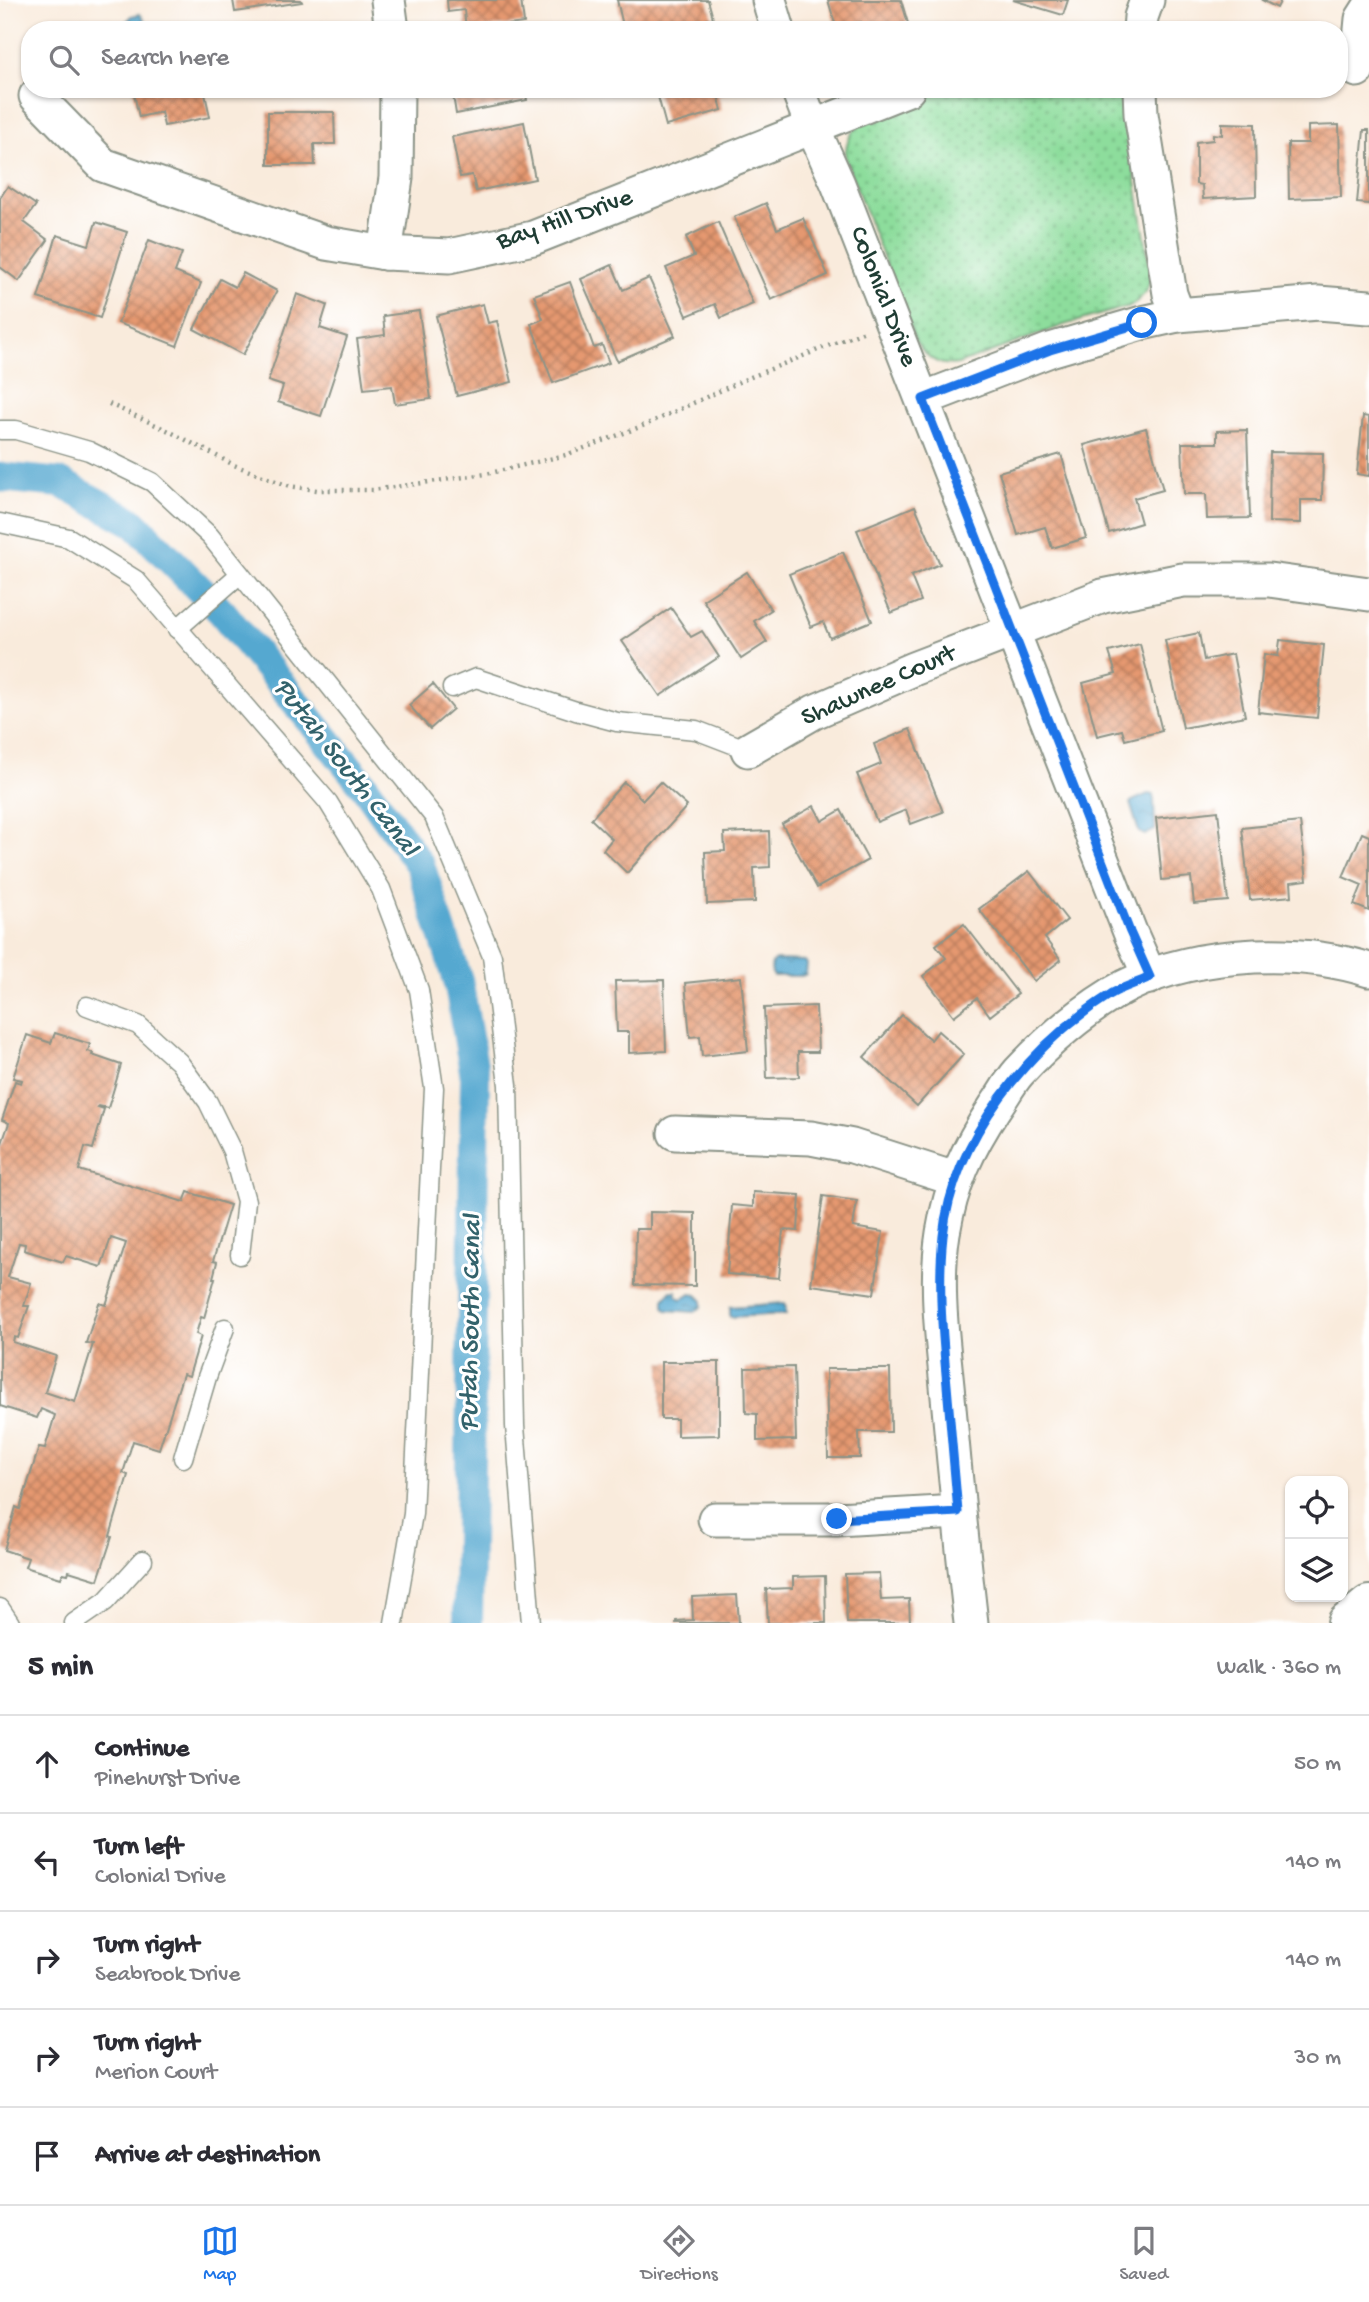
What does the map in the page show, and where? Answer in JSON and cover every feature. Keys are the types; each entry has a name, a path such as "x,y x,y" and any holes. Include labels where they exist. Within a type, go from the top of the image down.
{"street":[{"path":"388,0 391,21"},
{"path":"769,0 776,21"},
{"path":"1141,21 1147,0"},
{"path":"1355,71 1362,19 1369,8"},
{"name":"Bay Hill Drive","path":"38,98 103,165 326,243 385,253 449,256 533,237 885,98"},
{"path":"385,253 396,178 397,98"},
{"name":"Colonial Drive","path":"801,98 838,184 1130,932 1150,977"},
{"path":"1141,98 1170,294 1178,315"},
{"path":"923,399 1050,350 1178,315 1318,303 1369,307"},
{"name":"Shawnee Court","path":"748,750 814,712 913,669 1103,596 1183,580 1269,580 1369,594"},
{"path":"971,1623 958,1512 940,1304 943,1234 955,1179 980,1129 1018,1074 1063,1030 1113,993 1150,977 1181,967 1230,957 1282,955 1348,963 1369,970"},
{"path":"675,1133 811,1138 852,1146 955,1179"},
{"path":"715,1519 837,1519 958,1512"},
{"path":"1347,1623 1369,1605"}],"lane":[{"path":"0,430 16,430 89,451 152,482 210,536 236,578 434,817 492,956 508,1085 515,1426 531,1623"},
{"path":"0,523 69,538 136,580 182,625 328,802 381,889 419,990 434,1088 413,1514 394,1623"},
{"path":"182,625 236,578"},
{"path":"452,688 476,678 617,722 696,730 748,750"},
{"path":"87,1006 138,1025 179,1062 208,1102 232,1151 246,1201 240,1255"},
{"path":"183,1458 225,1328"},
{"path":"74,1623 106,1601 143,1560"},
{"path":"0,1608 10,1623"}],"path":[{"path":"108,404 167,430 234,465 289,486 317,491 373,490 486,474 566,455 635,429 746,379 845,341 891,319"}],"green space":[{"path":"923,98 1122,98 1151,276 1146,292 1133,305 1064,325 958,364 939,363 924,353 916,342 845,158 849,139 860,124"}],"water":[{"path":"140,14 145,21 127,21 132,16"},
{"path":"1148,794 1153,795 1154,800 1155,830 1145,835 1139,832 1130,803"},
{"path":"776,960 805,961 806,974 774,976 771,967"},
{"path":"671,1291 676,1291 677,1296 682,1299 691,1294 697,1295 702,1300 702,1306 695,1312 666,1310 664,1299"},
{"path":"785,1303 786,1314 730,1317 730,1307"}],"building":[{"path":"233,0 301,0 302,2 235,12"},
{"path":"447,0 521,0 524,21 465,21 464,10 448,12"},
{"path":"617,0 708,0 713,18 701,21 622,21"},
{"path":"828,0 901,0 907,21 834,21"},
{"path":"1013,0 1068,0 1063,15"},
{"path":"1262,0 1281,0 1277,8"},
{"path":"135,98 206,98 210,117 164,126 161,112 139,117"},
{"path":"453,98 527,98 527,100 456,114"},
{"path":"658,98 719,98 722,110 666,126"},
{"path":"268,112 334,112 335,144 314,144 315,165 268,165"},
{"path":"524,122 535,179 476,191 472,175 460,177 452,137"},
{"path":"1222,123 1255,124 1256,196 1203,199 1202,185 1196,184 1196,142 1213,140 1213,134 1222,135"},
{"path":"1339,125 1341,197 1289,199 1288,143 1308,143 1308,126"},
{"path":"1364,130 1369,130 1369,204 1357,203"},
{"path":"8,186 36,205 24,222 48,240 19,281 0,267 0,198"},
{"path":"766,203 777,229 803,218 828,275 771,300 734,217"},
{"path":"96,222 127,232 100,318 38,298 57,235 89,245"},
{"path":"718,222 753,304 721,318 715,304 687,316 666,268 694,256 686,237"},
{"path":"149,240 182,253 175,272 201,283 177,346 118,323"},
{"path":"612,265 623,290 649,278 675,336 617,361 581,279"},
{"path":"243,273 277,291 243,355 194,329 220,279 235,287"},
{"path":"570,282 594,348 602,345 609,363 553,383 531,324 543,319 534,295"},
{"path":"297,294 327,305 320,328 347,337 321,416 278,402 283,386 268,381"},
{"path":"483,304 488,323 497,321 512,382 457,396 436,316"},
{"path":"419,311 431,399 395,404 392,386 364,389 357,339 385,335 383,316"},
{"path":"1363,416 1369,417 1369,476 1357,474"},
{"path":"1146,428 1163,490 1134,498 1141,523 1109,533 1084,445"},
{"path":"1247,430 1250,518 1207,519 1206,494 1184,494 1182,443 1217,443 1217,431"},
{"path":"1270,452 1323,453 1322,500 1301,500 1301,523 1269,522"},
{"path":"1061,454 1086,538 1052,548 1045,527 1018,535 999,472"},
{"path":"915,506 940,564 911,576 921,601 891,613 857,530"},
{"path":"843,552 872,621 830,638 823,622 811,627 789,574"},
{"path":"747,572 771,610 754,621 767,642 741,659 703,600"},
{"path":"671,608 691,637 702,631 719,657 660,696 622,641"},
{"path":"1199,633 1204,660 1233,654 1245,716 1183,728 1165,640"},
{"path":"1280,640 1324,645 1317,718 1258,712 1264,654 1278,656"},
{"path":"1140,644 1162,731 1125,740 1122,730 1097,736 1083,683 1116,674 1109,652"},
{"path":"433,684 453,709 430,729 409,705"},
{"path":"910,729 943,812 911,824 906,810 877,822 857,774 881,764 874,744"},
{"path":"624,782 643,800 660,782 687,806 627,873 603,850 612,839 591,819"},
{"path":"814,806 822,821 841,810 868,860 817,888 782,824"},
{"path":"1218,811 1228,901 1194,904 1191,877 1162,880 1156,818"},
{"path":"1300,822 1307,880 1291,882 1292,896 1250,900 1242,828"},
{"path":"769,831 770,867 754,868 755,902 707,904 705,852 725,851 724,833"},
{"path":"1362,833 1369,836 1369,911 1354,905 1362,885 1343,877"},
{"path":"1029,871 1067,920 1045,938 1061,960 1034,981 979,909"},
{"path":"964,924 1018,994 990,1016 977,998 954,1016 923,976 946,958 936,945"},
{"path":"741,977 748,1051 702,1056 700,1036 690,1037 685,983"},
{"path":"664,980 666,1051 629,1053 629,1032 617,1032 615,981"},
{"path":"816,1006 818,1052 798,1052 799,1077 767,1078 764,1008"},
{"path":"902,1015 931,1040 938,1031 964,1054 917,1106 864,1057"},
{"path":"55,1033 90,1044 88,1051 93,1053 92,1055 121,1065 108,1108 98,1107 104,1109 93,1149 85,1147 79,1170 184,1202 188,1192 230,1205 213,1261 217,1262 215,1278 204,1318 201,1317 196,1334 201,1336 189,1376 183,1374 159,1449 133,1441 123,1473 128,1475 98,1580 69,1571 68,1574 63,1573 61,1578 25,1567 28,1558 4,1550 16,1507 20,1509 39,1447 45,1448 55,1415 41,1409 37,1418 0,1406 0,1149 9,1123 2,1120 15,1081 21,1083 22,1080 13,1078 27,1035 51,1043","holes":["111,1238 126,1243 106,1305 99,1303 86,1343 93,1344 75,1402 45,1392 56,1356 13,1342 14,1337 18,1338 29,1306 24,1306 31,1283 8,1277 19,1243 25,1244 24,1250 63,1262 66,1256 101,1267"]},
{"path":"753,1192 800,1195 798,1231 783,1230 779,1278 727,1274 732,1205 753,1207"},
{"path":"823,1196 857,1201 853,1227 883,1232 874,1294 811,1285"},
{"path":"650,1212 695,1213 695,1286 635,1285 636,1229 650,1229"},
{"path":"661,1362 719,1362 719,1435 677,1436 677,1419 661,1419"},
{"path":"794,1367 796,1440 757,1441 757,1414 746,1413 745,1368"},
{"path":"826,1369 890,1369 891,1432 859,1432 860,1458 828,1458"},
{"path":"879,1573 881,1600 909,1599 910,1623 847,1623 845,1574"},
{"path":"825,1576 826,1623 768,1623 766,1589 793,1588 793,1577"},
{"path":"737,1595 739,1623 676,1623 693,1620 692,1597"}],"waterway":[{"name":"Putah South Canal","path":"0,477 61,483 134,523 222,612 365,787 420,865 458,980 475,1077 468,1623"}],"route":[{"path":"837,1519 958,1512 940,1304 943,1234 955,1179 980,1129 1018,1074 1063,1030 1113,993 1150,977 1130,932 923,399 1050,350 1142,323"}]}
